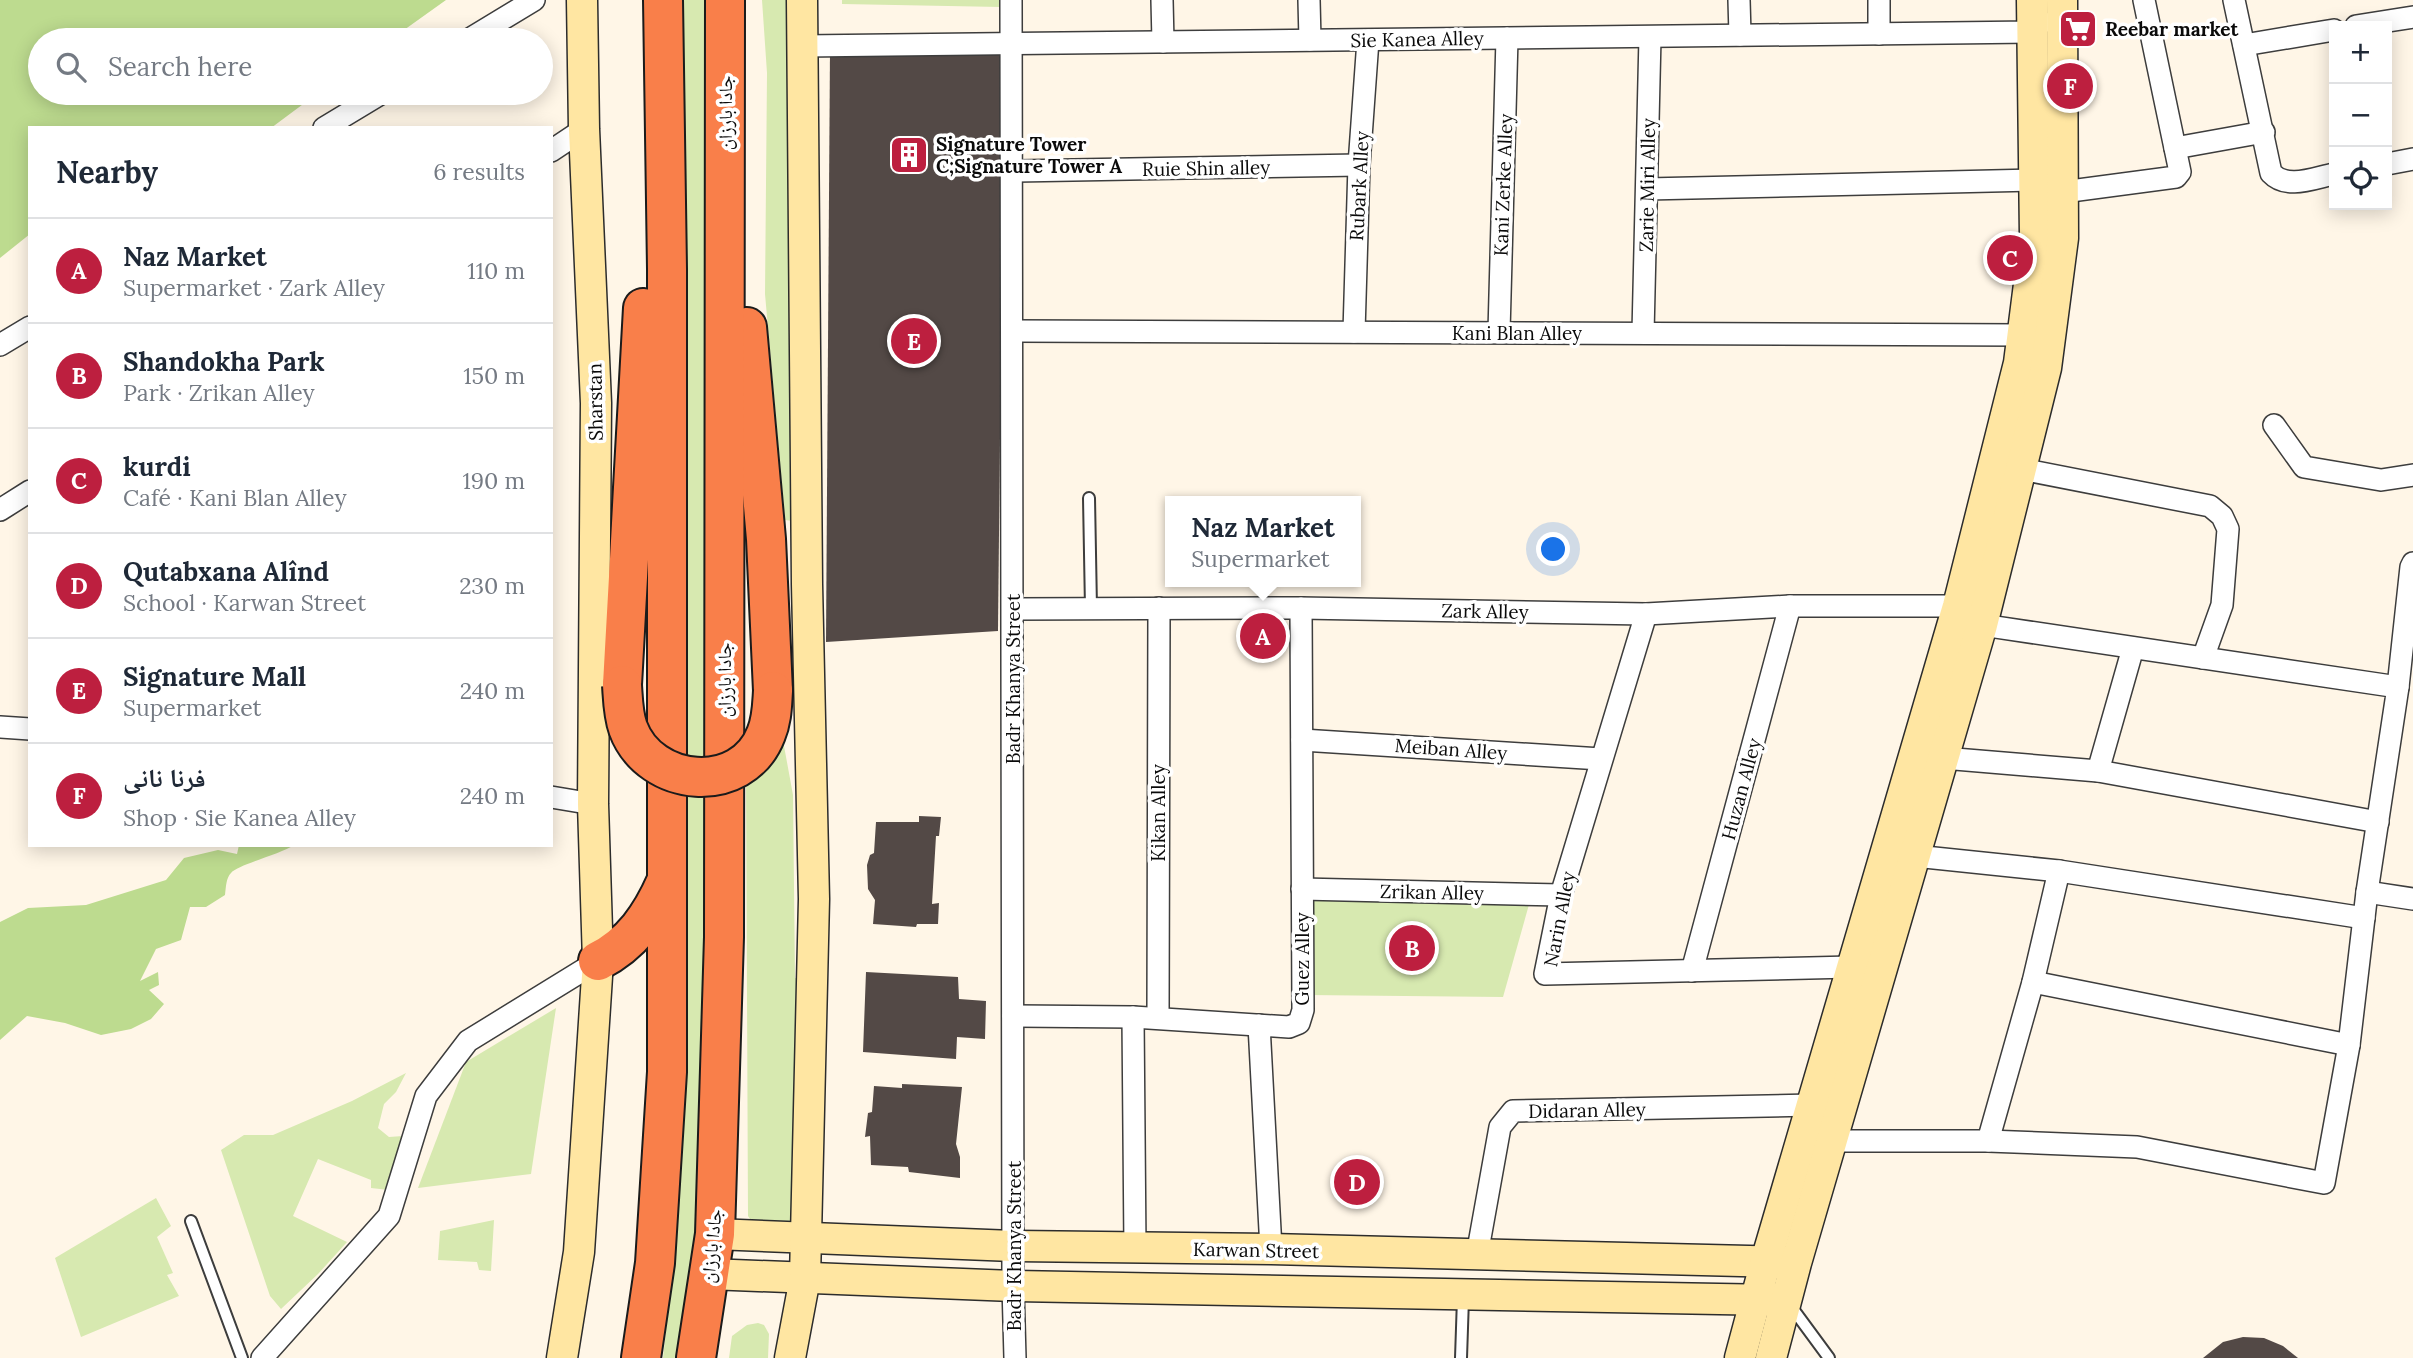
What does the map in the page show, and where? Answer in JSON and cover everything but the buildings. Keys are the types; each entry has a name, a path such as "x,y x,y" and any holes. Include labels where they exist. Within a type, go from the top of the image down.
{"highway":[{"path":"663,15 641,330 623,707 628,729 639,749 659,766 681,776 705,778 728,772 750,758 766,736 773,691 766,539 746,323 725,13"},
{"name":"جادا بارزان","path":"696,1358 715,1234 724,937 725,13"},
{"path":"640,1358 655,1263 667,1072 667,269 663,15"},
{"path":"598,961 630,940 652,910 667,880"},
{"path":"598,961 618,965 667,991"},
{"path":"702,1319 719,1358"}],"main road":[{"name":"Sharstan","path":"562,1358 579,1252 598,961 593,804 596,402 584,129 582,0"},
{"path":"790,1358 805,1278 814,899 802,0"},
{"path":"1740,1358 1851,967 1958,606 2019,363 2035,237 2032,0"},
{"path":"1771,1358 1796,1263 1982,625 2046,368 2063,238 2064,1"},
{"name":"Karwan Street","path":"715,1234 1013,1246 1271,1249 1796,1263"},
{"path":"709,1274 1013,1286 1786,1300"}],"street":[{"path":"488,28 534,0"},
{"name":"Badr Khanya Street","path":"1011,0 1015,1358"},
{"path":"1162,0 1163,42"},
{"path":"1309,0 1310,40"},
{"path":"1740,0 1740,35"},
{"path":"1879,0 1879,34"},
{"path":"2063,192 2176,177 2180,172 2144,0"},
{"path":"2234,0 2271,173 2278,180 2287,183 2329,175"},
{"path":"2032,32 2064,1"},
{"path":"2388,21 2413,17"},
{"path":"2244,45 2329,31"},
{"name":"Sie Kanea Alley","path":"803,46 2032,32"},
{"name":"Zarie Miri Alley","path":"1643,333 1650,37"},
{"name":"Kani Zerke Alley","path":"1499,332 1507,38"},
{"name":"Rubark Alley","path":"1353,332 1359,165 1368,40"},
{"path":"327,126 362,105"},
{"path":"553,150 584,129"},
{"path":"2175,148 2264,132"},
{"path":"2392,163 2413,159"},
{"name":"Ruie Shin alley","path":"1012,171 1359,165"},
{"path":"1647,189 2035,180"},
{"path":"0,345 28,328"},
{"name":"Kani Blan Alley","path":"1012,331 2022,335"},
{"path":"2274,425 2304,467 2381,480 2413,475"},
{"path":"2021,469 2210,506 2222,516 2228,529 2222,605 2203,658"},
{"path":"0,510 28,492"},
{"path":"1833,1141 1988,1141 2137,1147 2324,1183 2349,1045 2367,892 2398,687 2413,563"},
{"name":"Zark Alley","path":"1013,609 1301,608 1646,614 1790,606 1958,606"},
{"name":"Huzan Alley","path":"1692,971 1790,606"},
{"name":"Kikan Alley","path":"1158,608 1158,1018"},
{"name":"Guez Alley","path":"1013,1016 1133,1017 1289,1027 1299,1023 1303,1010 1301,608"},
{"name":"Narin Alley","path":"1646,614 1561,895 1545,974 1851,967"},
{"path":"1982,625 2398,687"},
{"path":"2098,771 2133,648"},
{"path":"0,727 28,729"},
{"name":"Meiban Alley","path":"1302,740 1601,759"},
{"path":"1943,758 2098,771 2378,822"},
{"path":"553,797 593,804"},
{"path":"1915,856 2059,871 2364,918"},
{"path":"1988,1141 2033,982 2059,871"},
{"name":"Zrikan Alley","path":"1302,889 1561,895"},
{"path":"2367,892 2413,899"},
{"path":"262,1358 389,1216 426,1096 468,1041 598,961"},
{"path":"2033,982 2349,1045"},
{"path":"1133,1017 1135,1249"},
{"path":"1259,1025 1271,1249"},
{"name":"Didaran Alley","path":"1477,1255 1500,1127 1513,1111 1812,1105"}],"lane":[{"path":"1089,498 1091,608"},
{"path":"191,1221 242,1358"},
{"path":"1461,1358 1463,1294"},
{"path":"1786,1300 1829,1358"}],"green space":[{"path":"0,0 446,0 407,28 28,28 28,105 302,105 274,126 28,126 28,236 0,258"},
{"path":"684,0 713,0 709,1114 685,1358 663,1358 675,1248 683,535"},
{"path":"762,0 795,0 799,522 785,520 765,294 767,73"},
{"path":"842,0 1001,0 1001,7 842,4"},
{"path":"782,735 793,795 795,978 806,979 801,1225 754,1225 748,1216 746,774"},
{"path":"239,847 290,847 231,873 225,895 206,907 190,907 181,940 156,949 140,981 158,972 159,985 149,990 164,1004 151,1019 131,1029 101,1035 65,1023 27,1016 0,1040 0,922 28,908 86,905 166,880 184,858 218,850 237,854"},
{"path":"1310,899 1530,901 1503,997 1306,995"},
{"path":"556,1008 531,1174 418,1188 466,1062"},
{"path":"406,1073 396,1092 384,1104 378,1128 389,1137 403,1136 389,1190 371,1188 371,1180 318,1159 293,1216 347,1242 281,1309 270,1296 221,1150 244,1135 273,1135 352,1101"},
{"path":"156,1198 171,1226 157,1237 173,1273 167,1275 179,1296 81,1337 55,1258"},
{"path":"494,1220 491,1271 479,1270 477,1262 438,1260 440,1231"},
{"path":"747,1325 764,1325 769,1334 768,1358 729,1358 732,1336"}],"place":[{"name":"Reebar market","path":"2078,29"},
{"name":"فرنا نانى","path":"2070,86"},
{"name":"Signature Tower C;Signature Tower A","path":"909,155"},
{"name":"kurdi","path":"2010,258"},
{"name":"Signature Mall","path":"914,341"},
{"name":"Naz Market","path":"1263,636"},
{"name":"Shandokha Park","path":"1412,948"},
{"name":"Qutabxana Alînd","path":"1357,1182"}]}
